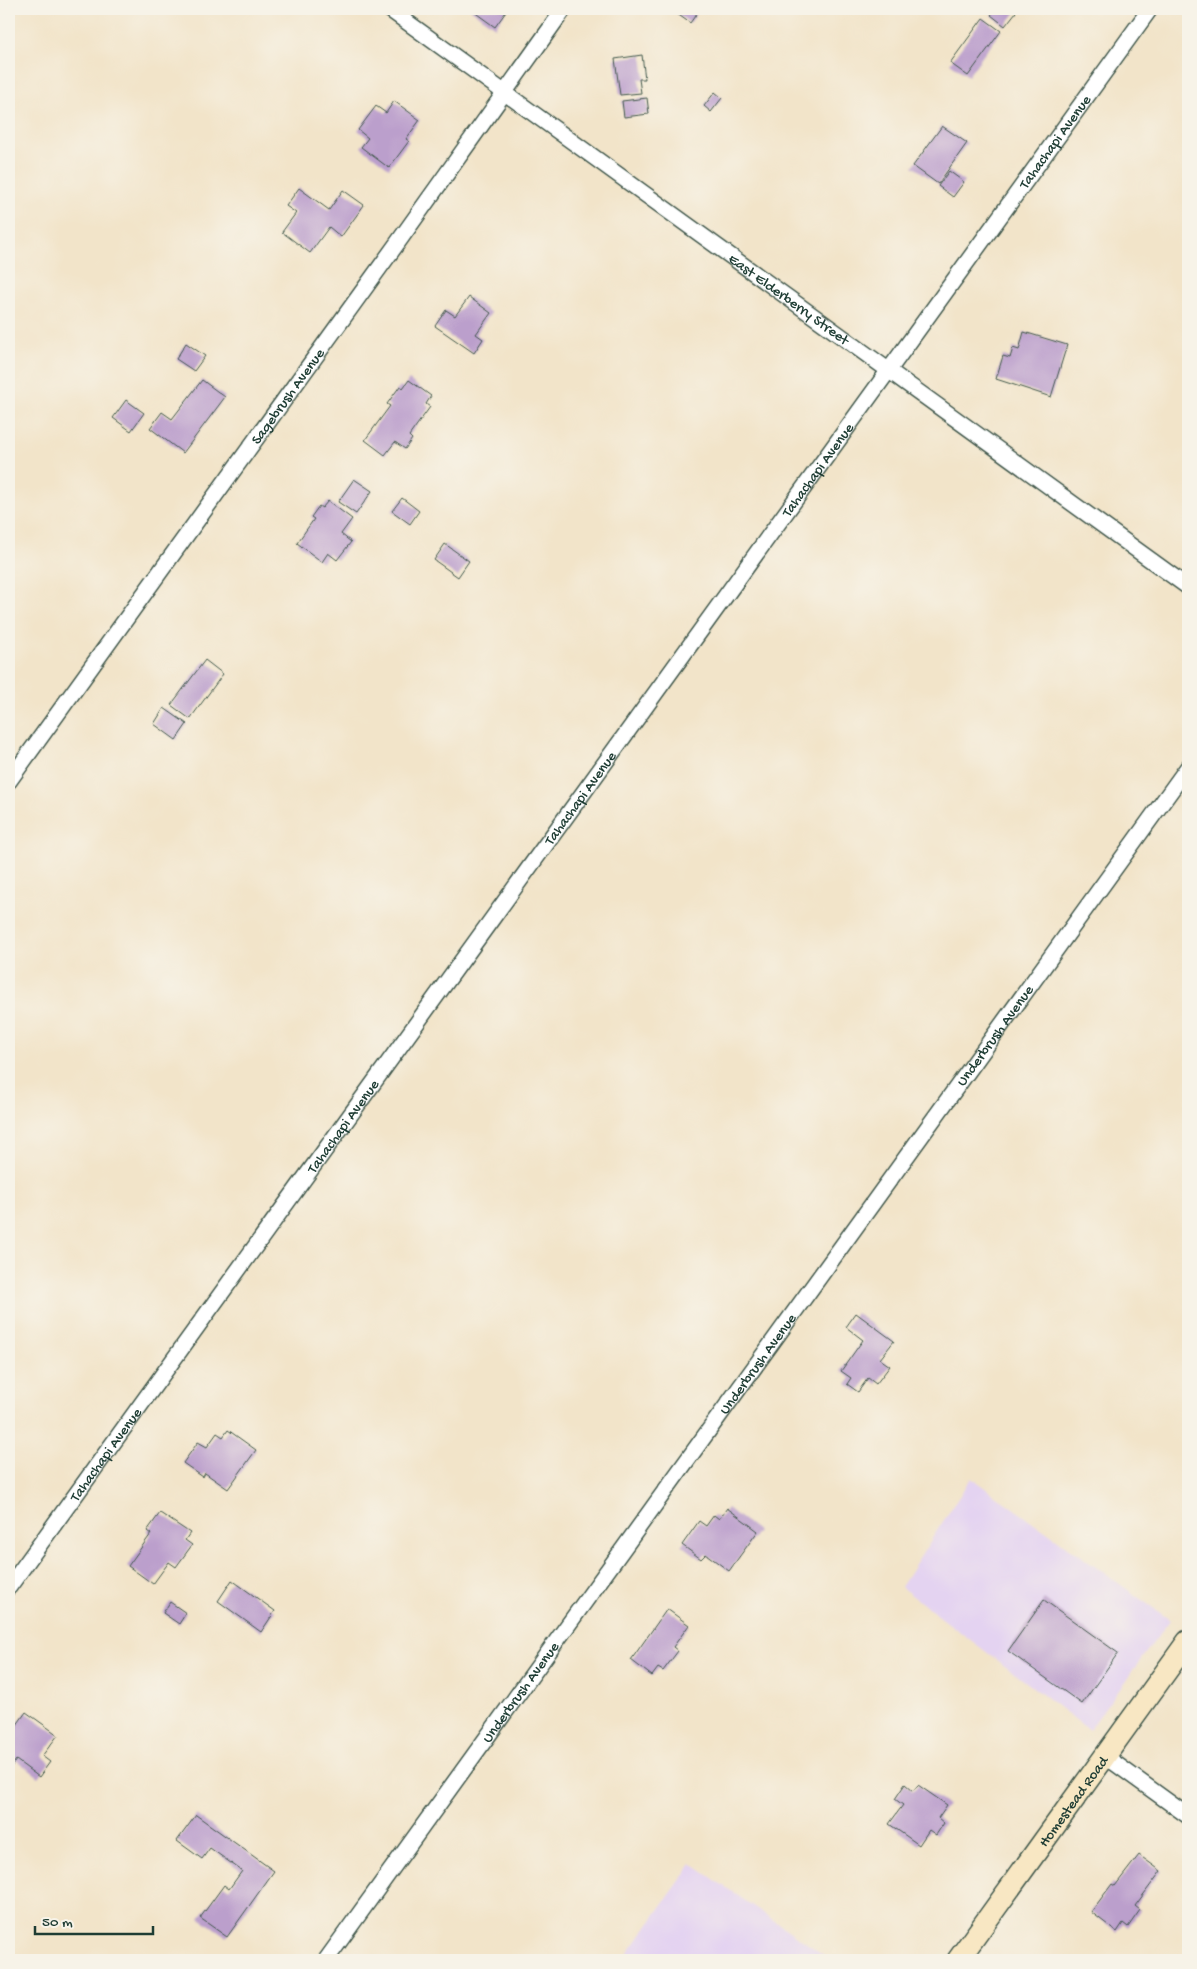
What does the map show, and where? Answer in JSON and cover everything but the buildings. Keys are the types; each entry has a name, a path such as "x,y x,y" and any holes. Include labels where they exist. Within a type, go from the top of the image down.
{"main road":[{"name":"Homestead Road","path":"958,1960 1188,1641"}],"street":[{"name":"East Elderberry Street","path":"389,9 1188,587"},
{"name":"Sagebrush Avenue","path":"9,781 564,9"},
{"name":"Tahachapi Avenue","path":"9,1587 1150,9"},
{"name":"Underbrush Avenue","path":"326,1960 1188,767"},
{"path":"1105,1756 1188,1816"}],"shaded area":[{"path":"971,1478 1170,1620 1089,1730 901,1587"},
{"path":"692,1864 831,1960 623,1960"}]}
